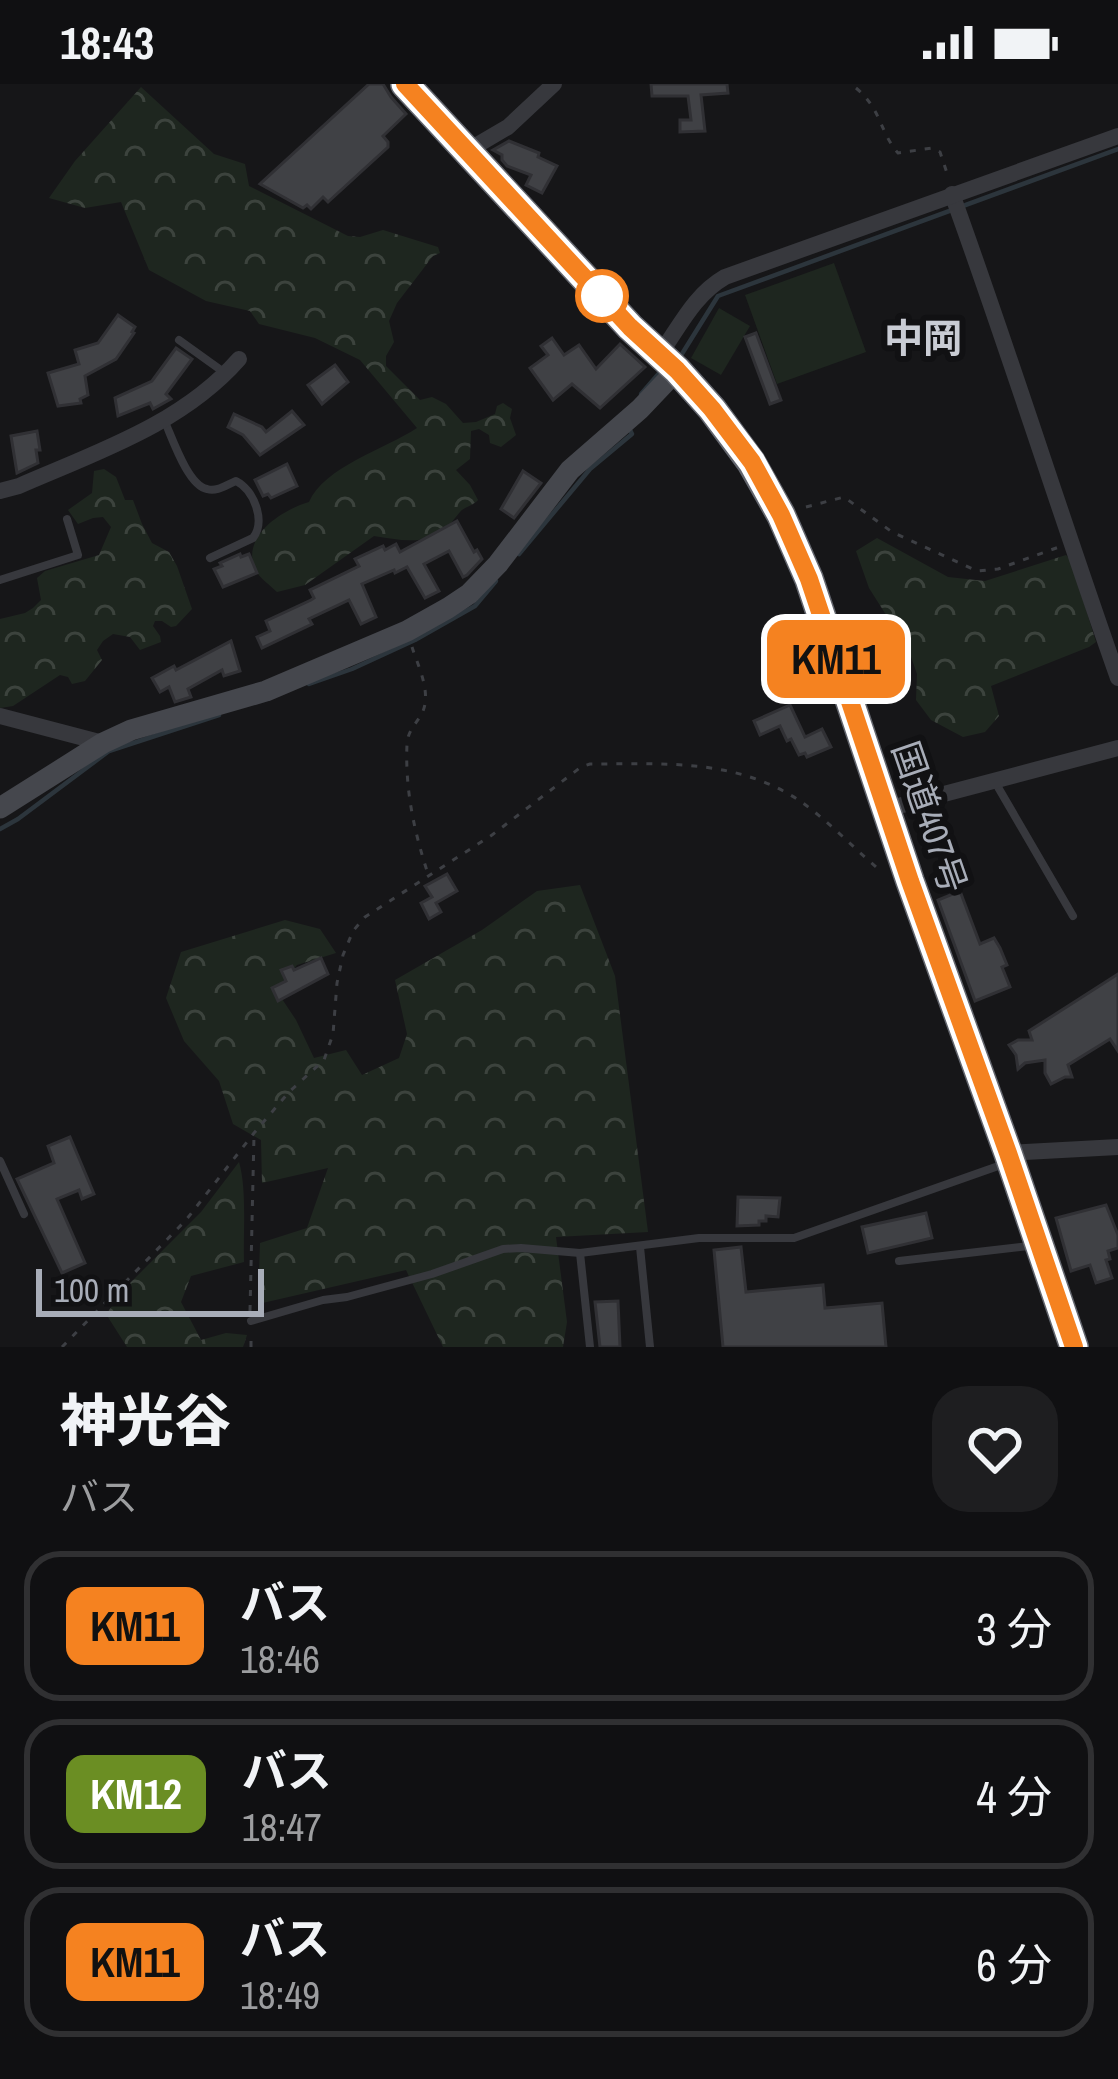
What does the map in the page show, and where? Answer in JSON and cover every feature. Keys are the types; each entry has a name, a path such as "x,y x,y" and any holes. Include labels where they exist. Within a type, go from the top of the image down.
{"highway":[{"name":"国道407号","path":"405,84 712,409 744,451 781,515 809,579 1074,1347"}],"street":[{"path":"467,151 508,127 554,84"},
{"path":"0,808 103,742 266,691 407,631 469,594 570,470 640,409 668,362 685,315 708,287 1118,136"},
{"path":"953,193 1118,678"},
{"path":"0,491 164,421 239,359"},
{"path":"0,716 103,742"},
{"path":"886,809 1118,748"},
{"path":"1010,1158 1118,1147"}],"lane":[{"path":"179,340 226,374"},
{"path":"164,421 193,481 214,491 236,481 244,485 257,510 260,523 254,538 210,558"},
{"path":"0,580 78,555 67,519"},
{"path":"994,779 1073,916"},
{"path":"251,1321 432,1274 503,1249 580,1252 699,1238 794,1238 1010,1158"},
{"path":"0,1161 24,1214"},
{"path":"899,1262 1040,1244"},
{"path":"640,1247 650,1347"},
{"path":"580,1252 590,1347"}],"path":[{"path":"856,88 878,113 892,149 898,153 932,148 940,152 953,193"},
{"path":"781,515 844,497 892,532 986,572 1070,543"},
{"path":"407,631 425,697 422,713 407,738 413,825 428,876"},
{"path":"62,1347 185,1220 254,1133 324,1060 333,1034 337,983 353,931 374,909 492,835 581,767 707,765 750,778 796,798 880,871 910,881"},
{"path":"251,1347 254,1133"}],"green space":[{"path":"141,87 214,154 245,164 249,186 348,236 383,230 438,247 440,253 397,303 389,321 394,342 386,366 420,400 432,397 446,404 463,423 495,414 503,403 512,409 516,435 501,447 490,443 489,435 479,429 471,431 470,459 456,470 478,500 441,532 414,540 374,536 305,585 277,592 256,571 253,547 266,527 309,502 341,469 417,428 360,360 315,338 259,324 250,311 206,301 149,270 121,202 85,208 49,198"},
{"path":"834,263 866,352 777,384 745,295"},
{"path":"719,308 750,326 721,375 691,358"},
{"path":"104,469 116,477 125,500 133,500 152,543 169,552 192,609 176,626 155,621 161,642 140,650 130,637 113,634 97,650 102,660 85,681 72,684 60,675 13,706 0,708 0,619 25,613 41,600 37,578 45,571 99,555 111,527 103,517 78,524 68,510 92,493 94,471"},
{"path":"877,538 948,577 985,581 1066,555 1096,642 991,686 999,716 985,732 963,737 931,720 916,700 917,674 909,651 869,588 856,551"},
{"path":"580,885 615,976 648,1232 556,1237 567,1322 563,1347 443,1347 406,1270 258,1304 260,1243 307,1228 328,1168 262,1183 261,1140 233,1124 219,1081 184,1041 166,998 181,952 285,920 320,929 336,953 297,965 276,990 314,1058 346,1050 362,1075 399,1058 407,1034 395,980 482,930 537,891"},
{"path":"239,1162 244,1262 191,1276 181,1302 201,1340 226,1333 247,1335 243,1347 127,1347 106,1314 129,1284 201,1212"}],"building":[{"path":"369,84 383,84 406,114 383,136 388,147 328,202 323,197 311,209 260,184"},
{"path":"651,84 727,84 728,93 701,95 705,131 680,132 680,120 691,120 688,96 652,96"},
{"path":"509,141 557,166 542,193 526,185 531,175 507,166 493,150"},
{"path":"118,315 135,327 134,333 116,359 85,376 88,395 81,403 58,406 48,373 79,364 75,350 98,343"},
{"path":"756,333 781,400 770,404 745,337"},
{"path":"552,338 564,355 579,345 596,369 620,344 645,367 600,408 572,384 553,400 530,368 548,355 541,346"},
{"path":"176,348 192,359 166,394 171,399 153,409 150,403 118,416 115,398 152,381"},
{"path":"335,365 348,382 322,404 308,385"},
{"path":"292,411 304,425 260,455 243,435 228,427 234,414 266,432"},
{"path":"37,431 38,463 17,473 11,436"},
{"path":"287,464 297,486 271,498 263,496 255,480"},
{"path":"523,471 541,483 514,518 501,509"},
{"path":"457,521 482,559 467,575 463,577 449,551 424,564 439,591 425,598 407,567 394,570 362,584 376,617 361,624 349,600 262,648 257,637 270,631 266,621 314,598 310,590 359,566 355,559 383,546 385,550 396,544 400,552"},
{"path":"249,554 257,573 223,587 214,569"},
{"path":"231,641 240,671 224,676 222,670 188,689 191,697 175,702 169,687 160,692 152,678"},
{"path":"790,705 805,737 822,729 831,747 807,757 799,755 780,726 760,735 754,721"},
{"path":"447,874 457,891 436,903 441,912 429,919 421,903 432,897 425,886"},
{"path":"960,891 980,944 994,938 1000,948 1010,987 975,1001 938,900"},
{"path":"321,958 328,974 278,1001 272,988 286,981 281,970 292,966 294,970"},
{"path":"1118,974 1118,1051 1110,1039 1068,1065 1072,1077 1051,1084 1045,1060 1018,1069 1009,1045 1032,1040 1029,1031"},
{"path":"70,1137 94,1194 82,1199 79,1190 57,1199 85,1263 62,1273 17,1179 54,1163 48,1146"},
{"path":"738,1197 780,1198 778,1217 766,1216 759,1225 737,1226"},
{"path":"1106,1205 1118,1248 1108,1251 1110,1259 1106,1260 1112,1278 1096,1283 1090,1265 1071,1271 1056,1218"},
{"path":"926,1213 932,1238 868,1253 862,1227"},
{"path":"741,1247 746,1292 823,1285 825,1308 882,1303 886,1347 723,1347 714,1250"},
{"path":"618,1301 620,1347 600,1347 595,1302"}],"waterway":[{"path":"680,357 718,296 1118,149"},
{"path":"641,394 661,371"},
{"path":"519,554 590,469 632,434 628,426"},
{"path":"309,684 415,640 475,606 496,581"},
{"path":"0,829 109,751 219,715"}],"bus line":[{"name":"KM11","path":"405,84 712,409 752,462 781,515 809,579 1074,1347"}],"district":[{"name":"中岡","path":"923,338"}]}
